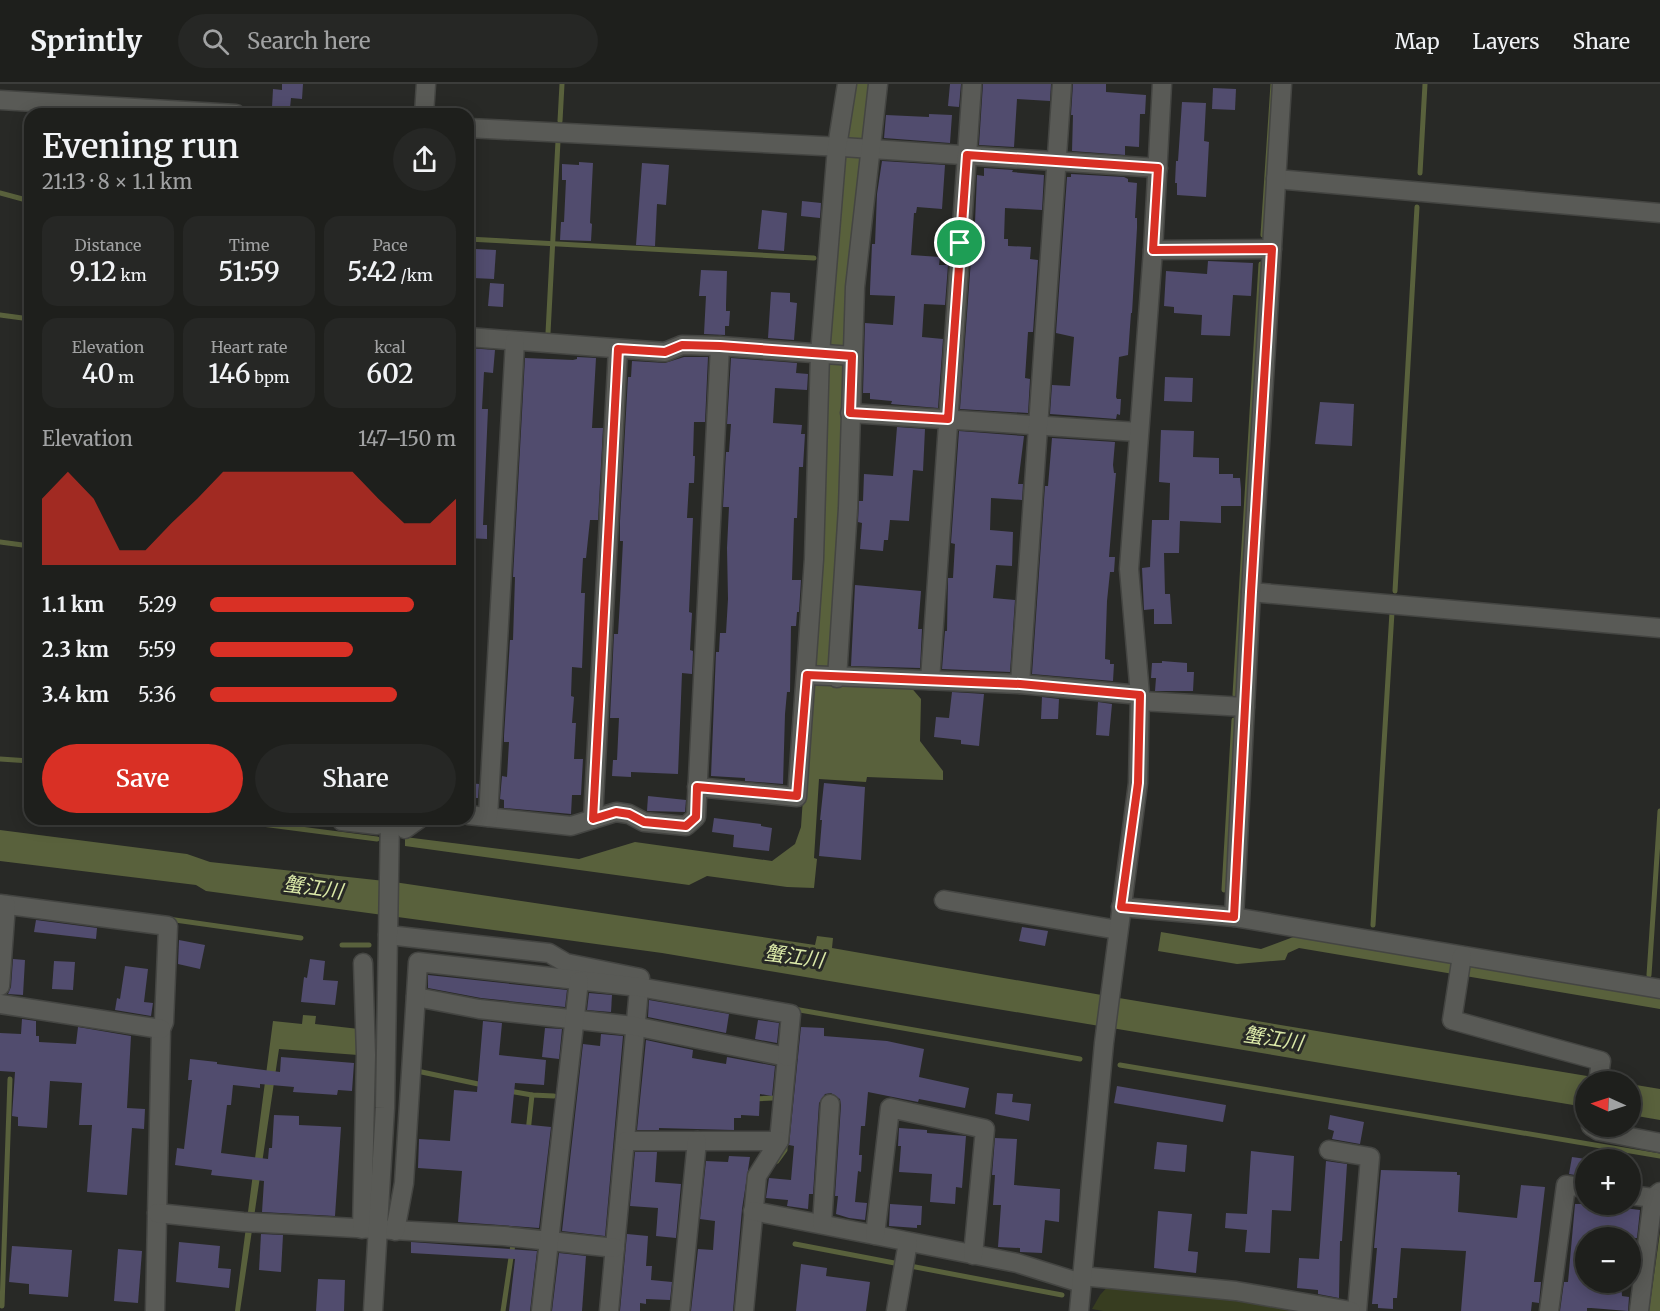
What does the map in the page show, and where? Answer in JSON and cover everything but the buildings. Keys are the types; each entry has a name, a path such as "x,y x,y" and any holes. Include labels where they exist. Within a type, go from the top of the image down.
{"street":[{"path":"424,108 426,84"},
{"path":"697,787 797,796 809,675 823,354 847,84"},
{"path":"835,677 848,508 850,356 855,287 867,149 878,84"},
{"path":"930,680 972,84"},
{"path":"1020,684 1062,84"},
{"path":"1079,1311 1104,1043 1138,783 1140,698 1129,569 1153,250 1162,84"},
{"path":"1234,917 1282,84"},
{"path":"0,100 135,108"},
{"path":"474,128 840,147 1158,168"},
{"path":"1276,179 1660,213"},
{"path":"1153,250 1272,249"},
{"path":"474,338 665,352 682,345 850,356"},
{"path":"489,817 515,341"},
{"path":"474,816 571,826 616,812 629,814 644,822 686,826 696,817 720,346"},
{"path":"593,819 618,349"},
{"path":"850,413 1138,432"},
{"path":"1251,592 1660,628"},
{"path":"809,675 1020,684 1245,707"},
{"path":"373,1311 385,1108 389,870 398,825"},
{"path":"944,900 1118,930"},
{"path":"0,986 3,905 168,926 164,1022 161,1029 155,1311"},
{"path":"1121,907 1234,917 1460,965 1660,990"},
{"path":"388,932 549,953 566,963 640,978 609,1311"},
{"path":"378,1230 404,1183 418,962 639,987 791,1014 778,1141 757,1176 744,1311"},
{"path":"363,963 366,1055 378,1230"},
{"path":"1460,965 1452,1020 1601,1061 1600,1071"},
{"path":"541,1311 579,981"},
{"path":"416,997 479,1009 634,1026 787,1056"},
{"path":"0,1004 161,1029"},
{"path":"822,1224 830,1104"},
{"path":"875,1235 890,1108 985,1129 973,1255"},
{"path":"1630,1137 1660,1143"},
{"path":"626,1141 778,1141"},
{"path":"680,1311 697,1141"},
{"path":"1329,1150 1370,1157 1357,1311"},
{"path":"1549,1311 1566,1185 1575,1186"},
{"path":"1639,1311 1657,1195 1641,1195"},
{"path":"753,1211 875,1235 905,1256 973,1255 1081,1279 1236,1291 1351,1311"},
{"path":"157,1213 251,1223 504,1236 615,1248"},
{"path":"896,1311 905,1256"}],"shaded area":[{"path":"1110,1284 1236,1297 1309,1311 1103,1311 1092,1309"}],"water":[{"path":"852,84 870,84 863,137 830,683 909,685 921,699 920,741 943,771 943,780 867,777 866,782 819,779 814,888 787,887 707,876 689,885 405,846 405,837 579,859 635,842 772,861 795,844 801,827 810,719 832,308"},
{"name":"蟹江川","path":"0,830 187,854 210,862 394,882 815,945 817,936 833,938 832,948 1575,1074 1575,1105 662,953 206,891 196,885 0,861"},
{"path":"1161,932 1261,949 1296,936 1660,998 1660,1009 1299,948 1288,953 1285,960 1237,964 1158,951"},
{"path":"303,1015 316,1016 315,1024 359,1029 358,1055 279,1049 240,1311 235,1311 273,1021 302,1024"},
{"path":"1641,1086 1660,1089 1660,1120 1641,1117"},
{"path":"1660,1232 1660,1311 1649,1311"}],"waterway":[{"path":"560,121 562,84"},
{"path":"1263,235 1273,84"},
{"path":"1420,173 1425,84"},
{"path":"548,333 558,141"},
{"path":"0,193 24,199"},
{"path":"1395,591 1417,207"},
{"path":"474,239 814,258"},
{"path":"1235,695 1261,264"},
{"path":"0,315 24,318"},
{"path":"0,542 24,545"},
{"path":"1373,925 1392,612"},
{"path":"1224,890 1234,720"},
{"path":"0,759 24,761"},
{"path":"1649,975 1660,811"},
{"path":"270,825 377,839"},
{"path":"168,919 301,938"},
{"path":"342,945 369,945"},
{"path":"794,1009 1080,1059"},
{"path":"1120,1065 1660,1156"},
{"path":"417,1071 483,1085"},
{"path":"2,1306 10,1079"},
{"path":"509,1091 554,1096"},
{"path":"528,1132 532,1095"},
{"path":"753,1099 773,1098"},
{"path":"777,1161 785,1150 785,1143"},
{"path":"503,1311 513,1244"},
{"path":"795,1244 1062,1295"}],"route":[{"path":"967,155 1158,168 1153,250 1272,249 1234,917 1121,907 1138,783 1140,695 1020,684 807,675 797,796 697,787 696,817 686,826 644,822 629,814 616,812 593,819 618,349 665,352 682,345 720,346 852,356 850,413 948,419 960,243 967,155"}]}
